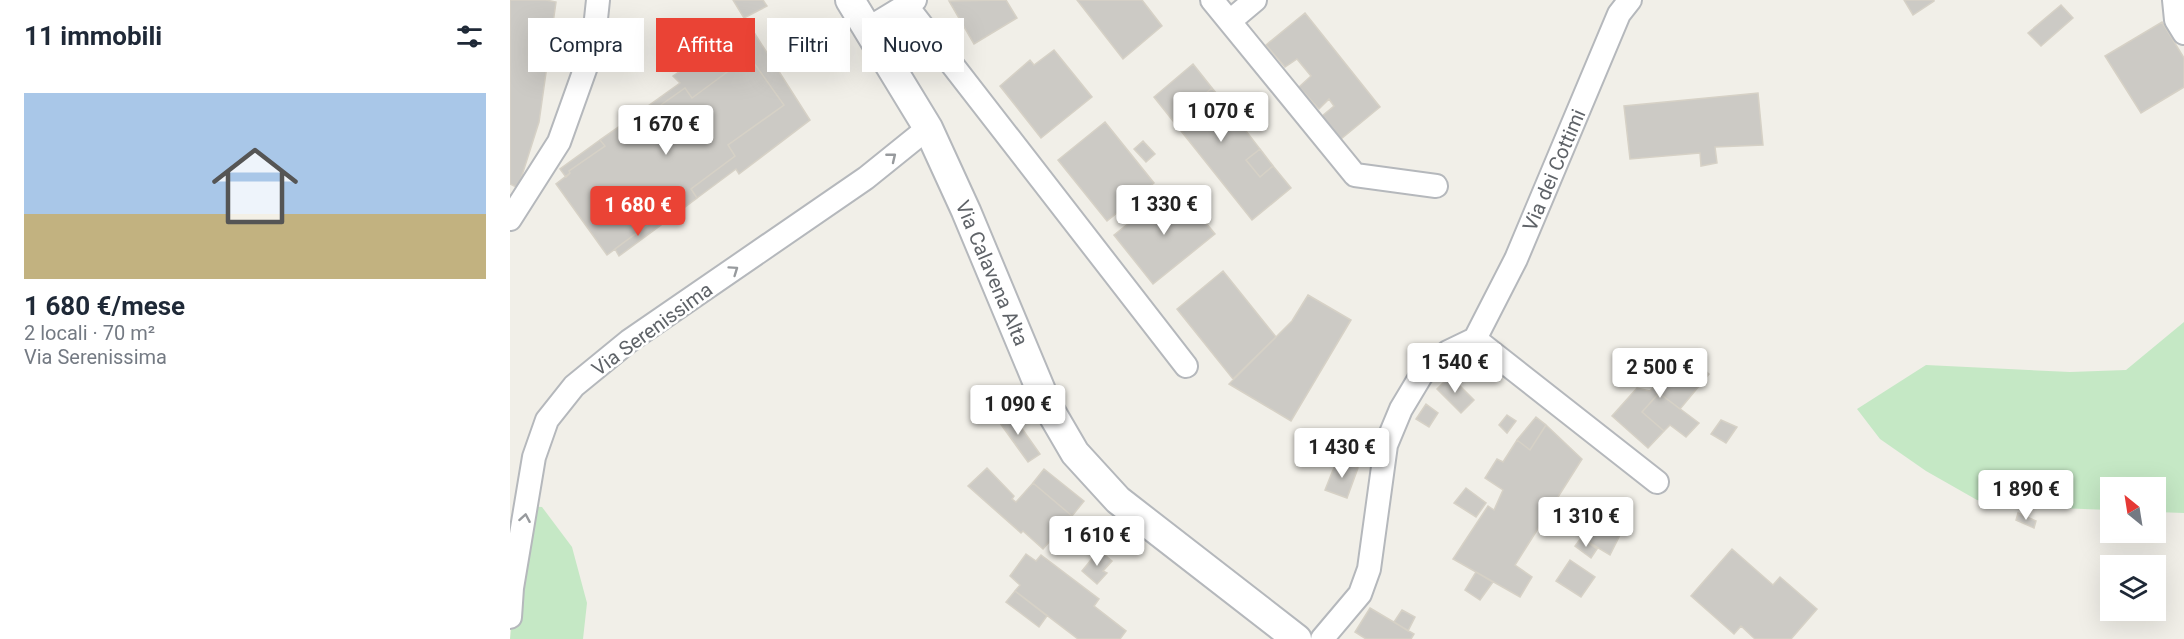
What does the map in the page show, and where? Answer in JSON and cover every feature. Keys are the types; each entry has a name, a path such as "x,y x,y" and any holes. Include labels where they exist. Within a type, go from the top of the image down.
{"street":[{"path":"510,219 559,142 593,47 598,0"},
{"name":"Via Calavena Alta","path":"850,0 862,18"},
{"path":"1212,0 1355,175 1436,186"},
{"path":"1230,21 1255,0"},
{"name":"Via dei Cottimi","path":"1475,339 1516,259 1619,14 1630,0"},
{"path":"2174,0 2176,20 2184,33"},
{"path":"885,18 910,3 1186,366"},
{"name":"Via Calavena Alta","path":"895,72 928,128 966,211 1047,405 1075,453 1118,500 1297,639"},
{"name":"Via Serenissima","path":"510,617 534,457 548,420 574,386 628,341 866,178 928,128"},
{"path":"1322,639 1360,594 1370,569 1386,445 1401,409 1422,374 1448,352 1475,339 1657,482"}],"green space":[{"path":"2184,322 2184,513 2166,512 2166,477 2100,477 2100,510 2030,507 1977,500 1926,471 1880,439 1857,409 1926,365 2070,372 2126,370"},
{"path":"525,506 542,507 572,547 587,603 583,639 510,639"}],"building":[{"path":"510,0 556,2 554,18 528,18 528,72 546,72 539,122 518,188 510,184"},
{"path":"733,0 763,0 767,6 744,18"},
{"path":"1006,0 1017,18 974,44 964,27 964,18 959,18 949,1"},
{"path":"1077,0 1142,0 1162,26 1123,59"},
{"path":"1904,0 1934,0 1934,1 1913,15"},
{"path":"2061,5 2073,18 2041,46 2028,33"},
{"path":"1305,13 1380,107 1341,139 1322,116 1334,106 1329,99 1319,109 1299,87 1311,76 1297,59 1285,67 1266,45"},
{"path":"2162,22 2184,58 2184,87 2141,113 2105,56"},
{"path":"755,34 767,53 767,72 779,72 810,120 739,174 736,169 697,198 691,189 735,156 728,145 784,105 755,64"},
{"path":"1054,50 1092,97 1041,138 1000,86 1030,60 1034,65"},
{"path":"755,64 784,105 728,145 735,156 691,189 697,198 661,225 657,218 607,255 556,184 570,173 569,171 605,146 600,140 637,114 641,119 685,88 692,98 727,72 755,72"},
{"path":"1193,64 1212,88 1199,99 1212,116 1226,105 1260,149 1246,160 1260,177 1273,166 1291,188 1252,220 1154,97"},
{"path":"679,72 727,72 692,98 685,88 641,119 637,114 680,83 673,76"},
{"path":"1212,88 1226,105 1212,116 1199,99"},
{"path":"1758,93 1763,145 1715,147 1717,163 1701,166 1700,153 1630,159 1624,106"},
{"path":"1105,122 1154,183 1107,221 1058,160"},
{"path":"600,140 605,146 569,171 566,177 560,169"},
{"path":"1143,141 1155,154 1146,162 1134,149"},
{"path":"1260,149 1273,166 1260,177 1246,160"},
{"path":"1178,189 1215,234 1153,284 1114,235 1154,203 1156,206"},
{"path":"657,218 661,225 619,256 615,249"},
{"path":"1223,271 1276,337 1233,379 1177,309"},
{"path":"1308,295 1351,320 1291,421 1229,384 1292,321"},
{"path":"1685,353 1709,374 1680,409 1659,393 1642,412 1664,431 1648,448 1612,416 1637,388 1650,391"},
{"path":"1450,376 1474,400 1461,413 1437,389"},
{"path":"1659,393 1699,423 1686,437 1670,425 1664,431 1642,412"},
{"path":"1426,404 1438,413 1429,427 1416,419"},
{"path":"1009,410 1040,454 1028,462 997,419"},
{"path":"1507,415 1516,421 1507,433 1499,425"},
{"path":"1536,417 1546,425 1530,450 1517,440"},
{"path":"1721,420 1737,427 1726,443 1711,434"},
{"path":"1546,425 1582,459 1515,565 1532,577 1520,597 1453,559 1488,506 1494,510 1503,490 1485,478 1497,459 1503,462 1517,440 1530,450"},
{"path":"1337,460 1358,468 1347,498 1325,490"},
{"path":"987,468 1014,496 1012,499 1016,502 1033,483 1072,516 1043,549 1023,531 1021,533 968,486"},
{"path":"1044,469 1084,501 1072,516 1033,483"},
{"path":"1466,488 1486,503 1476,517 1454,503"},
{"path":"2018,513 2036,521 2034,528 2016,520"},
{"path":"1598,518 1621,533 1610,555 1585,540"},
{"path":"1581,538 1597,549 1591,558 1575,546"},
{"path":"1732,549 1773,585 1780,577 1817,609 1791,639 1755,639 1741,626 1734,634 1691,596"},
{"path":"1099,550 1112,561 1103,571 1107,573 1097,584 1082,571"},
{"path":"1026,554 1036,561 1041,555 1099,599 1094,606 1126,631 1120,639 1078,639 1015,591 1020,585 1010,576"},
{"path":"1570,560 1595,577 1581,597 1556,581"},
{"path":"1476,572 1493,582 1480,600 1465,590"},
{"path":"1015,591 1047,616 1039,627 1006,602"},
{"path":"1370,608 1414,634 1411,639 1366,639 1355,632"},
{"path":"1402,610 1415,617 1408,631 1394,622"}]}
